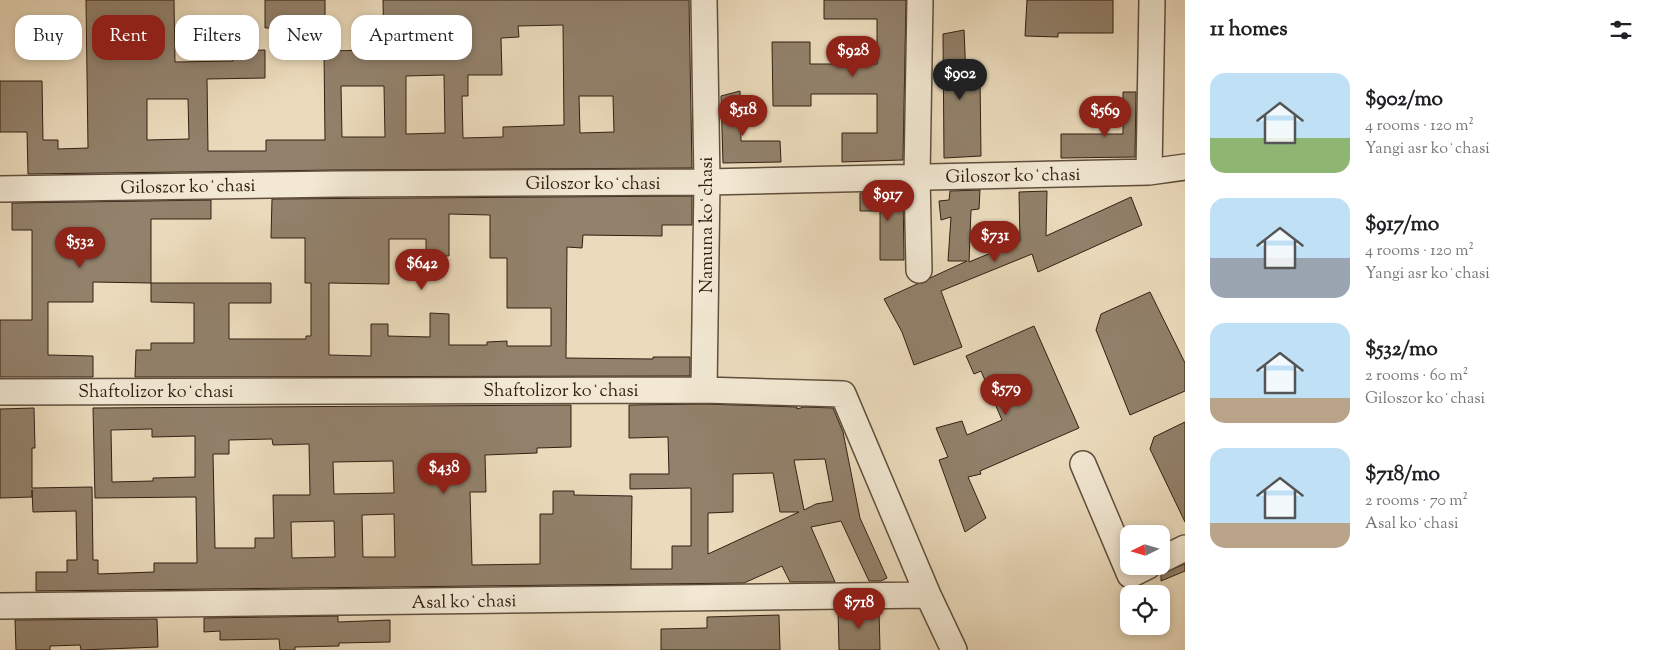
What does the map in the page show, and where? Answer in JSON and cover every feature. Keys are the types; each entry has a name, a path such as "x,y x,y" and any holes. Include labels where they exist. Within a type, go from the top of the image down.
{"street":[{"name":"Namuna koʻchasi","path":"704,0 708,182 704,390"},
{"path":"919,270 917,176 920,0"},
{"path":"1149,172 1152,0"},
{"name":"Giloszor koʻchasi","path":"0,189 347,184 708,182 1149,172 1185,167"},
{"name":"Shaftolizor koʻchasi","path":"0,392 704,390 843,394 928,595 954,650"},
{"path":"1083,464 1120,551"},
{"path":"1170,556 1185,548"},
{"name":"Asal koʻchasi","path":"0,606 928,595"}],"building":[{"path":"86,0 174,0 175,62 259,60 259,50 265,50 265,78 207,79 208,151 266,151 266,140 325,140 324,60 341,60 341,51 351,51 351,60 472,60 472,15 383,15 383,0 689,0 692,168 28,174 27,132 0,132 0,81 42,81 43,140 58,140 58,149 88,148","holes":["563,25 564,125 503,127 503,137 463,138 462,96 468,96 468,75 502,75 501,38 519,37 518,26","444,75 445,133 406,134 406,76","341,86 384,86 385,137 342,137","579,96 613,96 614,132 580,133","147,99 188,99 189,139 147,140"]},
{"path":"265,0 325,0 325,15 269,15 269,28 265,28"},
{"path":"824,0 906,0 903,160 842,162 842,133 877,133 877,94 811,94 811,106 773,106 772,42 810,42 810,64 877,64 877,19 824,19"},
{"path":"1027,0 1113,0 1113,33 1058,33 1058,37 1025,36"},
{"path":"964,30 966,76 980,77 981,156 944,158 943,34"},
{"path":"740,91 741,141 780,141 781,162 723,163 721,96"},
{"path":"1123,92 1136,92 1135,157 1061,158 1061,134 1123,134"},
{"path":"980,190 979,209 971,210 969,262 1020,241 1019,192 1047,191 1046,236 1131,197 1142,225 1038,272 1032,254 941,291 962,347 914,365 902,332 884,299 917,284 926,282 930,278 967,261 948,261 951,217 941,220 939,201 949,200 950,191"},
{"path":"903,192 904,260 880,260 880,211 860,211 860,193"},
{"path":"692,196 692,225 662,225 662,236 583,235 582,248 567,247 566,358 653,359 653,357 690,357 690,376 135,377 136,350 151,350 151,343 194,343 194,303 151,302 151,283 271,283 271,303 229,303 229,339 306,339 306,336 311,336 311,283 305,283 305,238 271,238 272,199","holes":["449,214 490,215 490,258 507,258 507,308 551,308 551,346 507,346 507,341 487,342 487,345 449,345 449,314 430,313 430,337 388,336 388,324 371,324 371,356 329,355 329,283 389,284 389,239 426,239 426,256 449,256"]},
{"path":"211,200 211,219 151,219 151,283 93,282 93,302 48,302 48,355 93,356 93,377 0,377 0,320 32,320 32,230 12,230 12,203"},
{"path":"1150,292 1185,363 1185,391 1130,415 1096,330 1101,314"},
{"path":"1034,326 1079,428 980,471 981,474 968,477 986,518 965,532 939,460 948,457 936,428 962,421 967,435 1002,420 981,371 974,374 966,356"},
{"path":"704,404 797,407 797,409 804,407 833,408 843,432 860,518 887,578 881,581 869,581 841,521 811,527 835,582 790,582 782,566 744,583 36,591 36,572 67,572 67,560 77,560 76,511 33,512 32,490 32,497 0,498 0,409 34,408 35,448 32,448 32,488 92,487 93,560 98,560 98,574 154,572 154,563 197,563 196,497 95,498 93,408 571,405 571,447 537,448 537,453 485,455 486,492 470,492 472,565 540,564 540,514 553,514 553,491 574,491 574,495 632,496 631,569 672,569 672,546 691,546 691,488 630,489 630,474 669,474 668,437 629,438 629,405","holes":["152,429 152,437 195,436 195,477 153,478 153,481 112,482 111,430","272,439 273,445 309,444 310,495 273,495 274,538 255,538 255,548 215,548 213,454 229,454 229,440","825,459 833,501 816,504 804,510 794,460","393,461 394,493 334,494 333,462","773,473 780,512 799,512 708,554 708,513 733,512 733,474","394,514 395,557 363,557 362,515","334,521 335,557 292,558 291,522"]},
{"path":"1185,422 1185,522 1150,449 1154,437"},
{"path":"1185,564 1185,571 1161,581 1161,575 1170,575 1170,570"},
{"path":"838,610 879,610 880,650 839,650"},
{"path":"779,615 780,650 661,650 661,629 707,628 707,617"},
{"path":"338,616 338,622 390,620 390,642 339,643 339,646 295,647 295,650 280,650 279,639 220,640 220,631 204,632 204,618"},
{"path":"157,619 158,647 81,650 80,645 50,646 50,650 16,650 15,620"}]}
